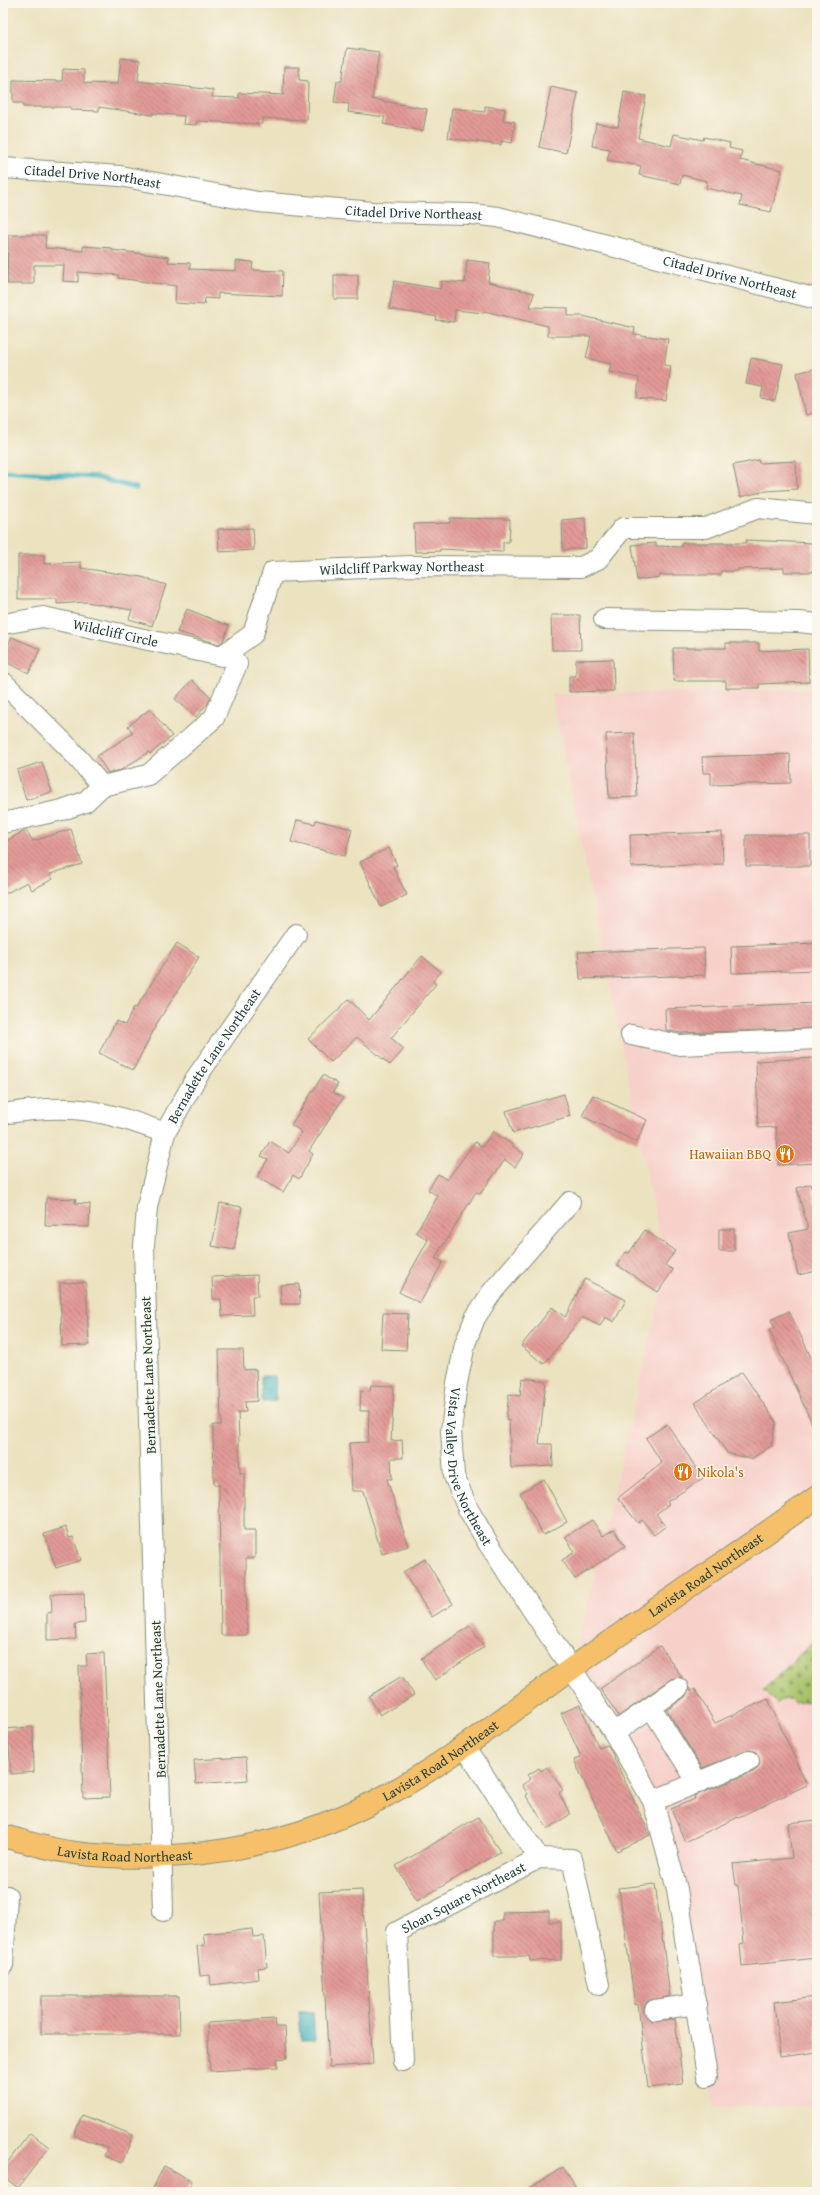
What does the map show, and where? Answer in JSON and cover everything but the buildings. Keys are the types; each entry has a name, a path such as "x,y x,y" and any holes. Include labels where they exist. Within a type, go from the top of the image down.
{"main road":[{"name":"Lavista Road Northeast","path":"3,1836 74,1853 163,1857 226,1850 265,1843 306,1831 374,1802 464,1746 571,1669 817,1497"}],"street":[{"name":"Citadel Drive Northeast","path":"3,168 120,176 258,202 373,212 498,216 817,299"},
{"name":"Wildcliff Parkway Northeast","path":"228,652 253,634 273,572 411,566 581,567 598,559 623,528 706,528 758,508 817,514"},
{"name":"Wildcliff Circle","path":"3,624 44,617 222,656 228,652"},
{"path":"604,619 799,622 817,624"},
{"path":"3,823 62,810 85,802 102,786 148,775 214,718 238,664 228,652"},
{"path":"3,682 68,748 102,786"},
{"name":"Bernadette Lane Northeast","path":"163,1911 163,1857 144,1246 147,1207 165,1133 196,1078 296,934"},
{"path":"631,1035 680,1045 817,1039"},
{"path":"3,1114 62,1108 91,1110 120,1116 165,1133"},
{"name":"Vista Valley Drive Northeast","path":"570,1202 492,1292 475,1318 466,1344 457,1383 451,1431 454,1476 468,1509 488,1543 614,1733 653,1801 677,1889 707,2076"},
{"path":"614,1733 678,1688"},
{"path":"651,1706 698,1783"},
{"name":"Sloan Square Northeast","path":"464,1746 539,1858"},
{"path":"653,1801 749,1761"},
{"name":"Sloan Square Northeast","path":"403,2061 397,1932 539,1858 572,1859 599,1985"},
{"path":"3,1965 7,1896"},
{"path":"655,2010 696,2004"}],"shaded area":[{"path":"817,689 817,2106 714,2107 677,1889 576,1654 666,1270 552,695"}],"green space":[{"path":"817,1638 817,1685 813,1701 794,1703 790,1699 780,1700 777,1704 763,1690"}],"water":[{"path":"261,1376 274,1376 276,1401 262,1402"},
{"path":"299,2012 313,2012 315,2040 301,2040"}],"waterway":[{"path":"3,471 95,477 136,488"}],"place":[{"name":"Hawaiian BBQ","path":"785,1154"},
{"name":"Nikola's","path":"683,1472"}]}
